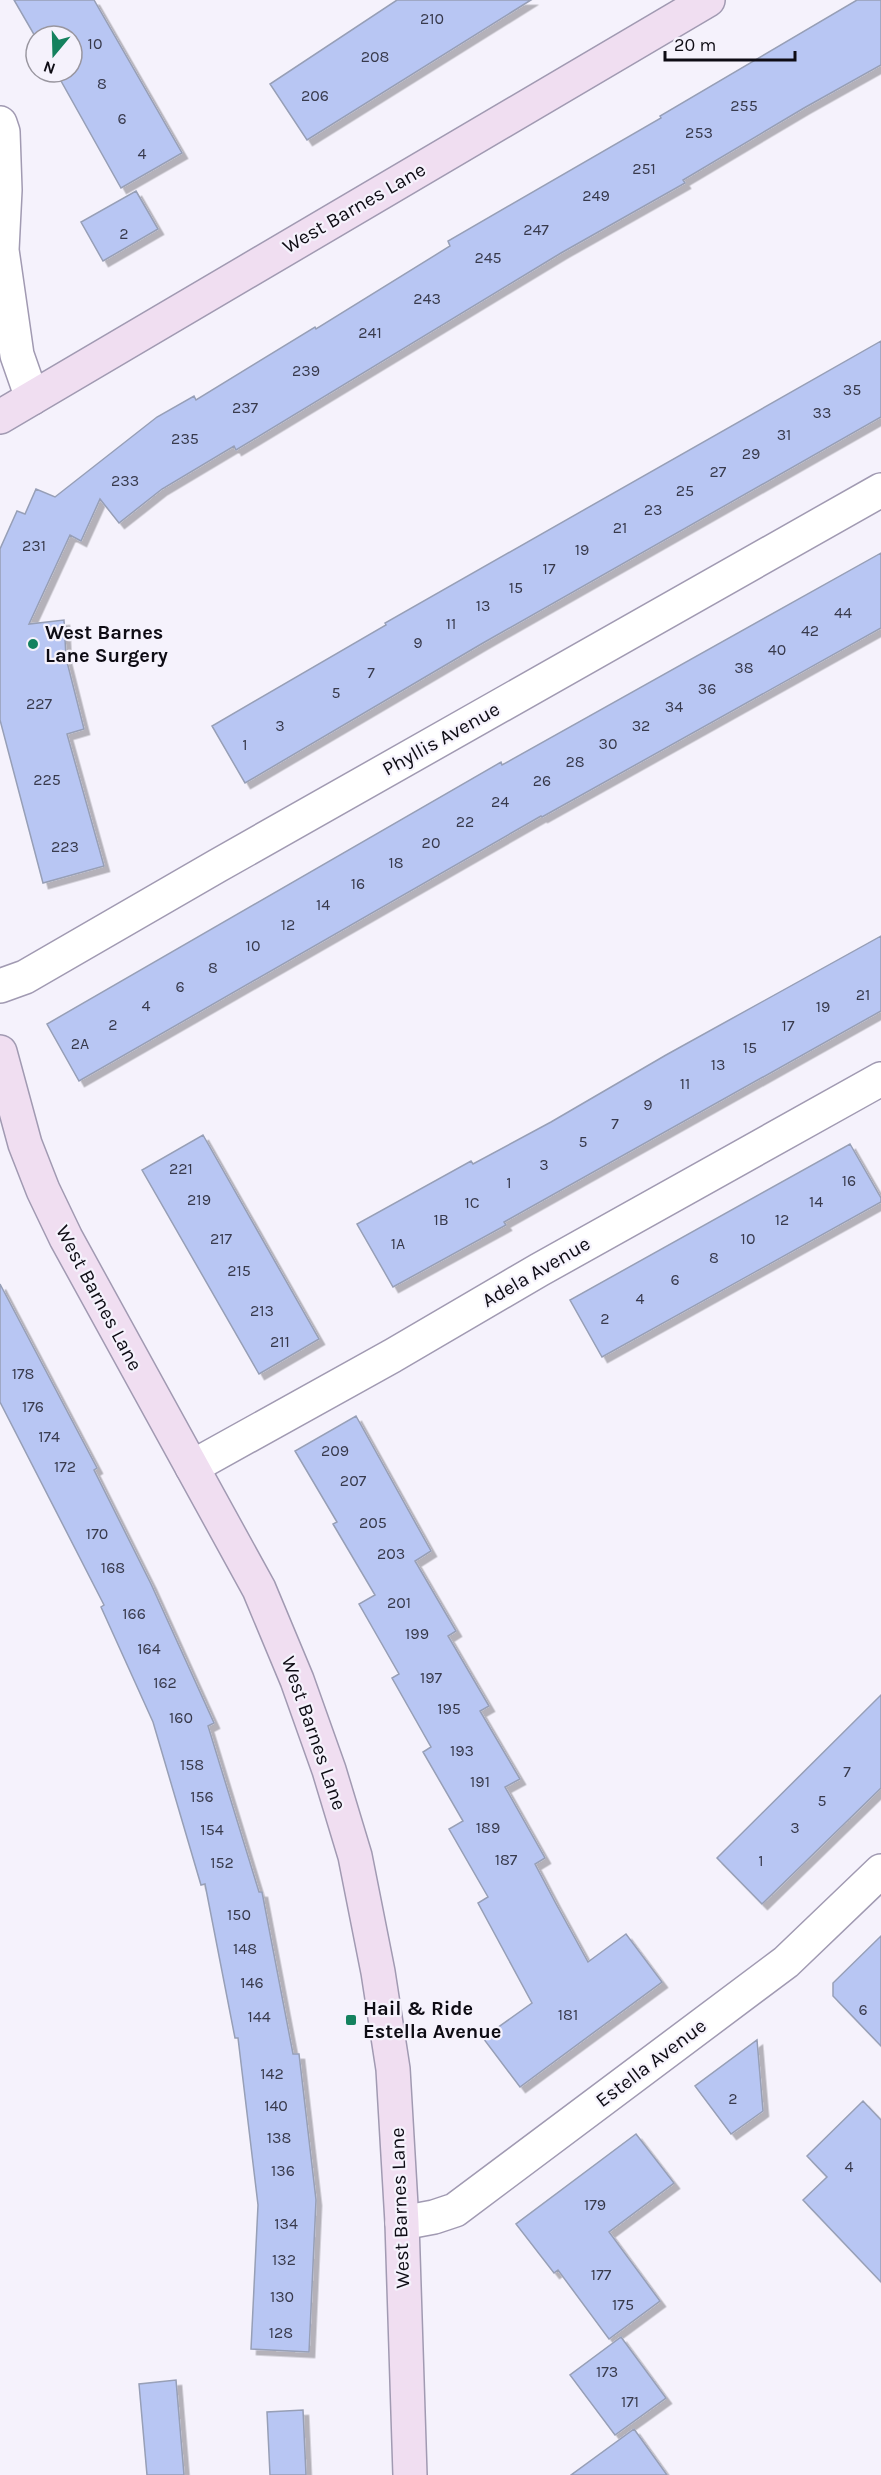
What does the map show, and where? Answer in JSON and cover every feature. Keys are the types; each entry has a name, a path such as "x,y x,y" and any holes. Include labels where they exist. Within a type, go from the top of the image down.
{"street":[{"name":"West Barnes Lane","path":"0,417 708,0"},
{"path":"0,123 3,132 5,190 2,250 17,355 32,398"},
{"name":"Phyllis Avenue","path":"0,986 25,977 881,490"},
{"name":"West Barnes Lane","path":"0,1052 25,1144 43,1190 77,1258 260,1589 301,1691 329,1770 355,1856 378,1972 393,2069 402,2223 410,2475"},
{"name":"Adela Avenue","path":"192,1467 881,1079"},
{"name":"Estella Avenue","path":"402,2223 455,2210 786,1962 881,1871"}],"building":[{"path":"14,0 94,0 182,153 121,188 63,84 84,84 84,24 28,24"},
{"path":"397,0 531,0 307,140 270,84"},
{"path":"857,0 881,0 881,65 683,180 685,183 561,253 236,450 234,446 162,489 119,523 100,499 81,541 70,535 29,624 64,620 66,658 84,729 67,734 104,866 43,883 0,720 0,549 17,511 25,514 36,489 55,497 157,417 194,396 196,400 315,327 316,329 450,246 448,241 661,118 660,116"},
{"path":"136,191 158,229 103,261 81,222"},
{"path":"881,341 881,417 483,643 245,783 212,726 386,625 385,623"},
{"path":"881,553 881,628 541,816 79,1081 47,1024 501,762 502,765"},
{"path":"881,936 881,1011 504,1222 506,1225 393,1287 357,1224 471,1161 473,1164 551,1122 666,1055"},
{"path":"203,1135 319,1339 259,1374 142,1170"},
{"path":"850,1144 881,1198 881,1202 602,1357 570,1300"},
{"path":"0,1284 97,1468 94,1470 151,1584 214,1723 208,1726 259,1892 262,1892 293,2054 299,2054 316,2200 309,2352 251,2349 258,2205 238,2038 235,2038 205,1884 201,1885 153,1722 101,1607 104,1605 0,1402"},
{"path":"356,1416 431,1551 415,1561 456,1631 448,1636 489,1706 480,1711 520,1779 505,1787 545,1858 535,1864 555,1902 588,1962 626,1934 662,1982 520,2087 483,2038 532,2003 478,1903 488,1897 449,1829 463,1821 423,1752 431,1747 392,1678 399,1674 359,1604 375,1595 333,1524 337,1522 295,1451"},
{"path":"881,1695 881,1788 762,1904 717,1858"},
{"path":"881,1936 881,2046 833,1996 833,1983"},
{"path":"757,2040 763,2111 731,2134 695,2086"},
{"path":"863,2101 881,2120 881,2282 803,2200 827,2177 807,2156"},
{"path":"636,2134 674,2183 609,2232 660,2301 609,2339 558,2270 554,2273 516,2224"},
{"path":"621,2337 666,2398 615,2435 570,2375"},
{"path":"176,2380 184,2475 147,2475 139,2384"},
{"path":"303,2410 306,2475 270,2475 267,2412"},
{"path":"634,2429 667,2475 571,2475"}],"place":[{"name":"West Barnes Lane Surgery","path":"33,644"},
{"name":"Hail & Ride Estella Avenue","path":"351,2020"}]}
